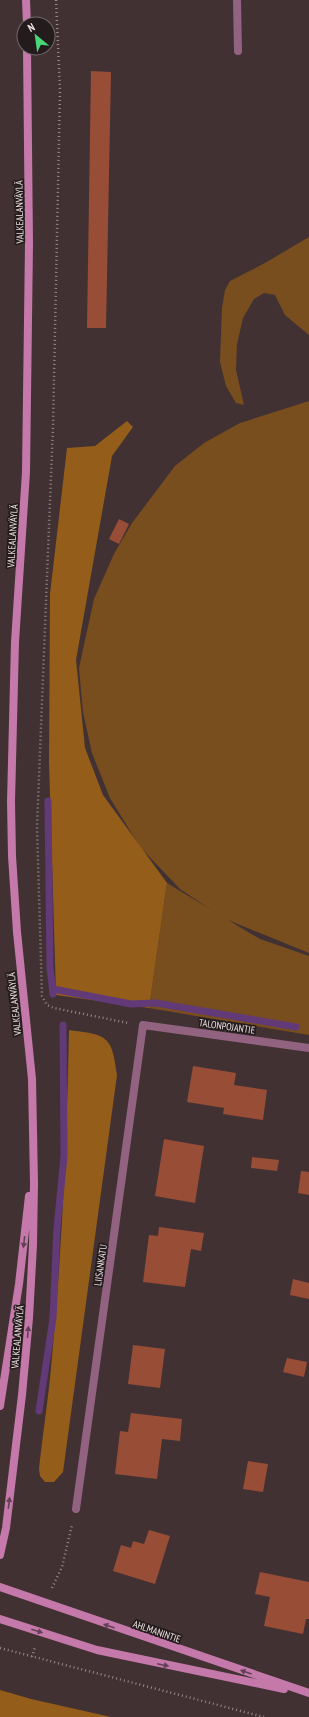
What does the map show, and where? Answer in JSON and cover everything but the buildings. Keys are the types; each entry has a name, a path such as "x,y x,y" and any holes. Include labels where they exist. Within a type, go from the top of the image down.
{"main road":[{"path":"26,0 26,16"},
{"name":"VALKEALANVÄYLÄ","path":"0,1555 6,1528 22,1395 29,1318 33,1245 31,1071 17,932 12,856 11,802 15,642 26,472 29,244 27,56"},
{"name":"VALKEALANVÄYLÄ","path":"0,1406 19,1284 27,1218 32,1119"},
{"name":"AHLMANINTIE","path":"0,1587 309,1694"},
{"name":"AHLMANINTIE","path":"0,1619 97,1650 309,1694"}],"street":[{"path":"237,0 238,51"},
{"name":"TALONPOJANTIE","path":"143,1025 309,1048"},
{"name":"LIISANKATU","path":"76,1509 143,1025"}],"path":[{"path":"56,0 60,90 53,419 37,827 42,996 47,1005 54,1008 143,1025"},
{"path":"49,1594 62,1567 76,1509"},
{"path":"0,1648 264,1717"}],"shaded area":[{"path":"309,237 309,335 285,315 275,295 264,293 254,299 243,318 237,344 236,370 244,405 236,403 226,386 220,362 222,308 225,290 230,281 265,263"},
{"path":"309,401 309,953 228,920 260,939 309,956 309,1035 149,1008 167,883 210,909 180,889 140,847 110,798 92,753 83,712 79,668 94,599 114,554 132,523 175,466 204,443 240,423"},
{"path":"127,421 133,427 112,456 76,660 85,748 103,795 167,883 149,1008 56,995 49,762 50,594 67,448 95,446"},
{"path":"69,1030 100,1036 105,1039 113,1052 117,1075 63,1472 54,1482 45,1482 40,1476 39,1469 51,1371 59,1275 67,1112"},
{"path":"0,1690 31,1699 111,1717 0,1717"}],"waterway":[{"path":"48,801 50,968 53,994"},
{"path":"53,989 131,1004 156,1003 296,1027"},
{"path":"39,1411 53,1318 57,1228 64,1156 63,1025"}]}
